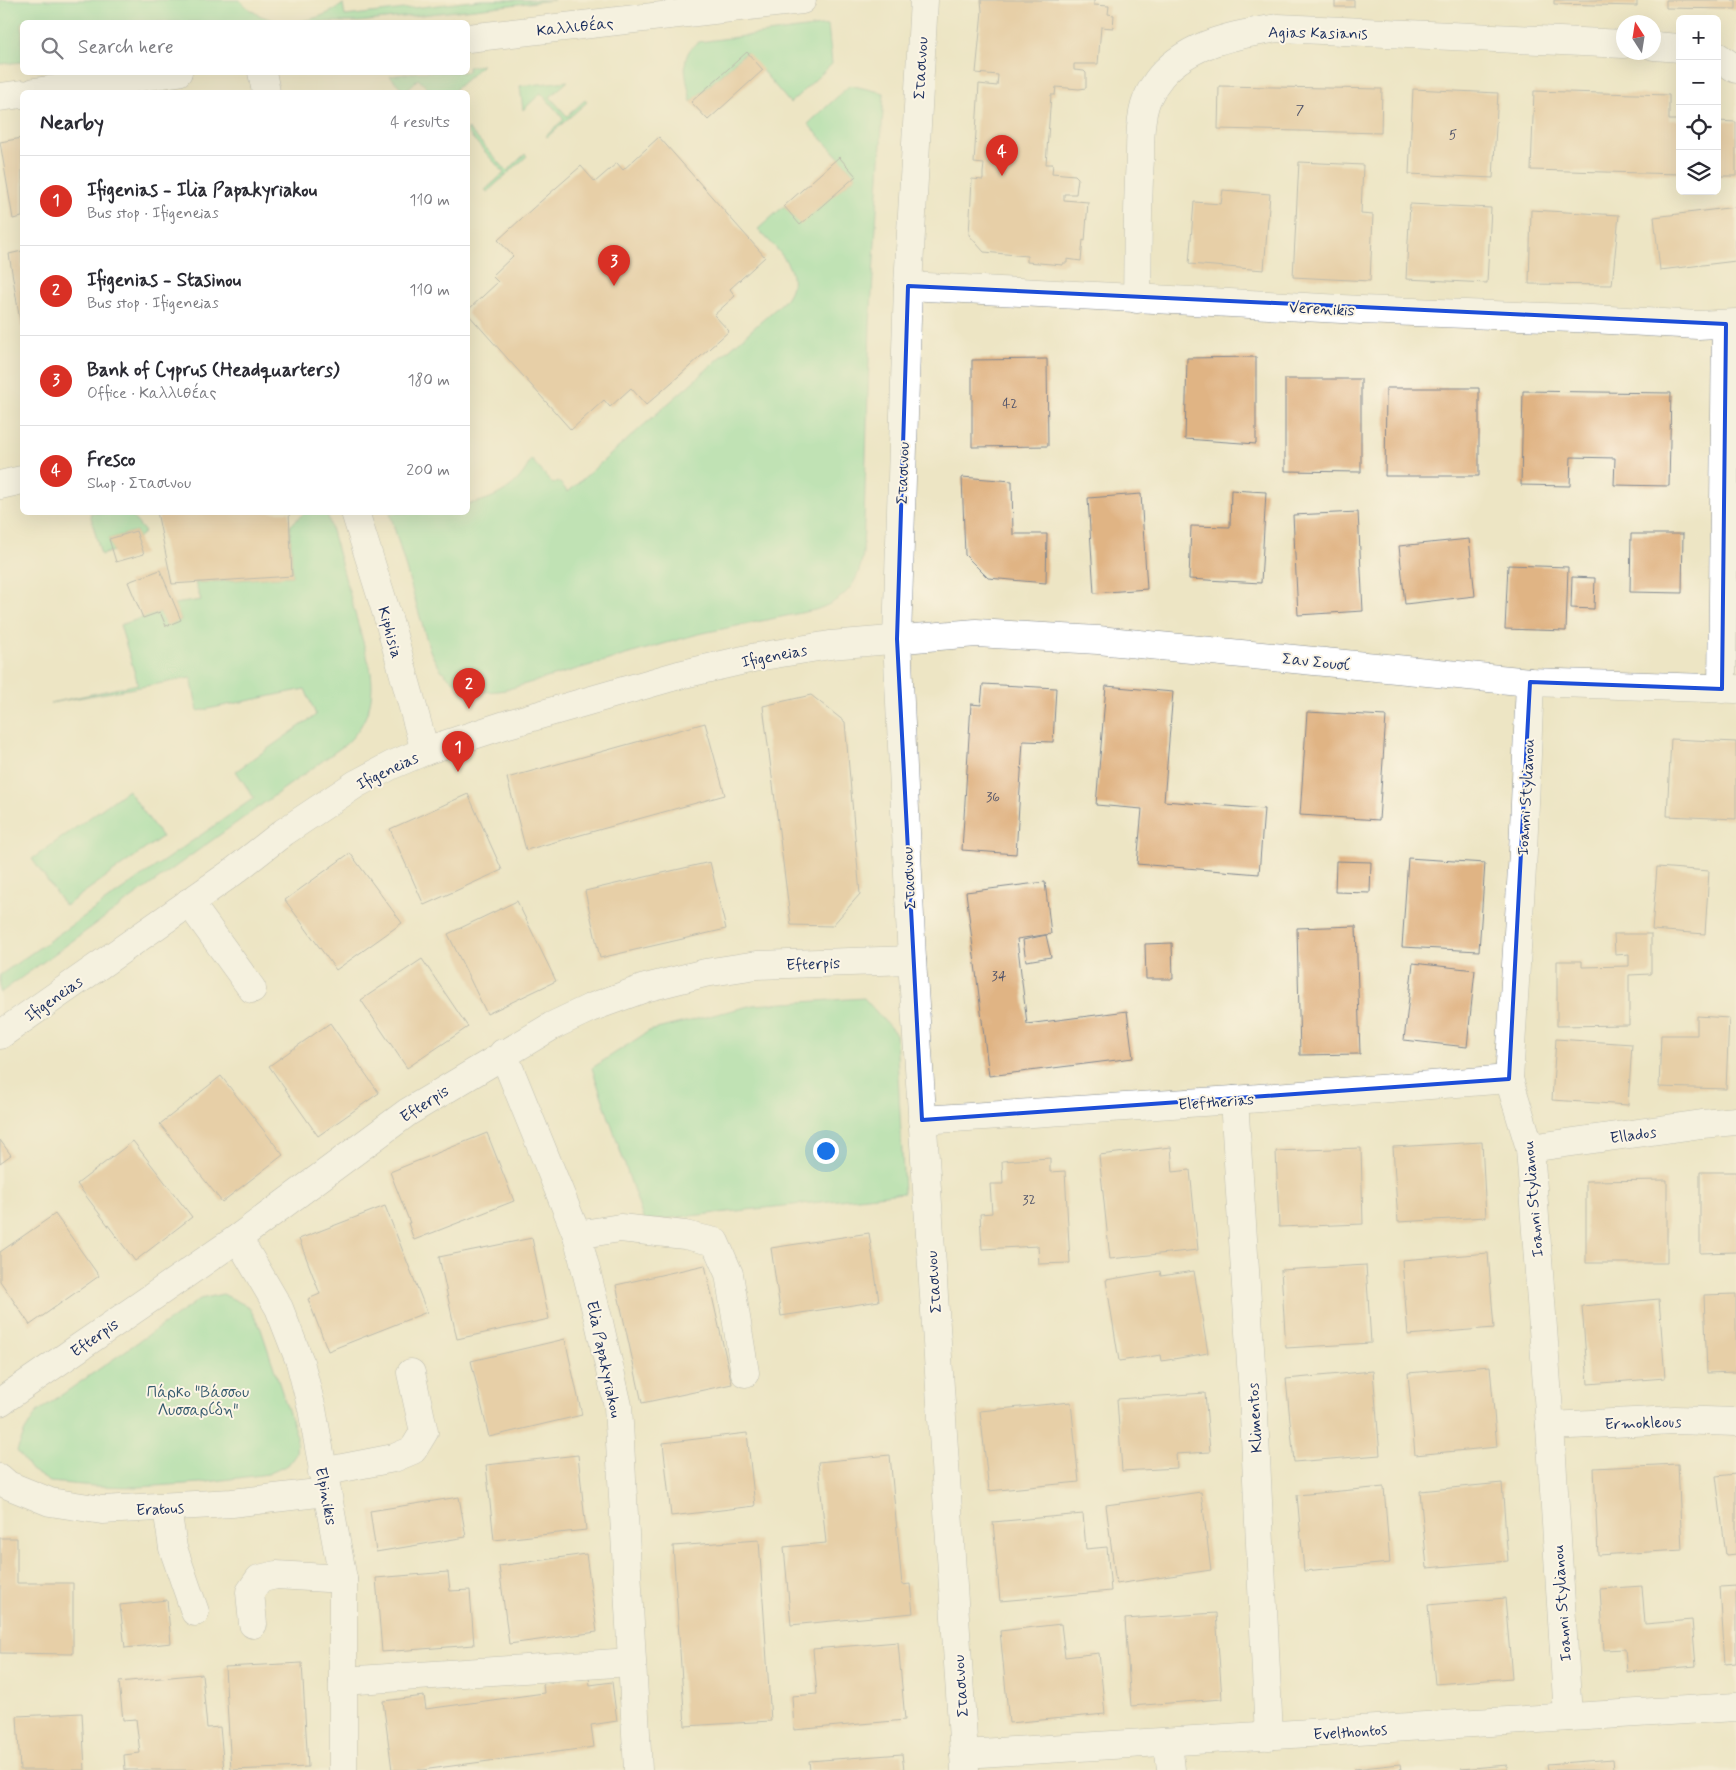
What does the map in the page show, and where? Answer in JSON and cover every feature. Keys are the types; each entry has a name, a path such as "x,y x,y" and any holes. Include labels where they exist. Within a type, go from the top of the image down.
{"street":[{"name":"Καλλιθέας","path":"470,38 802,0"},
{"name":"Στασινου","path":"924,0 908,286 897,639 912,960 964,1762"},
{"name":"Agias Kasianis","path":"1137,299 1141,131 1145,107 1147,99 1161,76 1184,57 1212,43 1243,33 1278,28 1616,44"},
{"path":"1661,47 1676,48"},
{"path":"1721,59 1736,69"},
{"path":"64,90 125,86 167,75"},
{"path":"263,75 266,90"},
{"path":"0,97 20,94"},
{"name":"Verenikis","path":"908,286 1137,299 1731,324"},
{"path":"1729,689 1731,324"},
{"path":"0,484 20,480"},
{"name":"Kiphisia","path":"356,515 389,622 425,751"},
{"name":"Σαν Σουσί","path":"897,639 976,633 1098,640 1530,682 1729,689"},
{"name":"Ifigeneias","path":"0,1035 232,872 284,832 356,784 392,765 425,751 508,724 687,673 757,657 830,645 897,639"},
{"name":"Ioanni Stylianou","path":"1530,682 1523,852 1509,1079 1530,1148 1568,1717"},
{"path":"189,902 252,989"},
{"name":"Efterpis","path":"0,1402 238,1238 408,1112 552,1026 590,1008 645,988 705,973 757,965 912,960"},
{"name":"Elia Papakyriakou","path":"504,1053 577,1235 618,1406 638,1770"},
{"name":"Eleftherias","path":"922,1120 1234,1100 1509,1079"},
{"name":"Klimentos","path":"1234,1100 1253,1394 1269,1736"},
{"name":"Ellados","path":"1530,1148 1736,1121"},
{"path":"577,1235 620,1228 685,1235 715,1242 729,1274 745,1373"},
{"name":"Elpinikis","path":"238,1238 279,1308 300,1362 312,1409 343,1579 343,1770"},
{"name":"Eratous","path":"0,1478 8,1485 50,1502 102,1510 232,1503 324,1482 413,1450 424,1432 411,1373"},
{"name":"Ermokleous","path":"1550,1426 1675,1420 1736,1422"},
{"path":"167,1508 172,1548 195,1612"},
{"path":"253,1624 250,1592 259,1579 276,1575 343,1579"},
{"path":"343,1681 631,1662"},
{"name":"Evelthontos","path":"964,1762 1168,1742 1736,1707"},
{"path":"1168,1742 1171,1770"}],"highlighted area":[{"path":"908,286 1726,324 1722,689 1530,682 1509,1079 922,1120 897,639"}],"green space":[{"path":"0,0 240,0 250,10 276,20 20,20 20,62 0,64"},
{"path":"481,0 554,0 377,20 304,20 318,17 343,4 345,16"},
{"path":"828,25 832,64 790,103 746,52 691,102 685,69 686,61 692,47 699,42"},
{"path":"482,65 454,90 429,90 418,79 407,90 403,90 390,76 470,75 470,67"},
{"path":"568,81 550,97 567,116 585,100 587,102 547,137 564,119 541,93 523,110 520,86"},
{"path":"850,85 884,93 870,326 863,553 854,582 842,596 826,606 815,610 698,634 505,690 480,691 458,684 441,670 429,648 391,515 470,515 470,504 487,499 505,490 520,477 531,459 553,484 558,481 568,492 782,303 790,293 791,273 781,254 758,229 784,206 800,224 856,176 808,124"},
{"path":"470,130 507,171 525,154 527,156 487,192 485,190 504,173 470,135"},
{"path":"91,515 131,515 145,532 138,538 136,531 109,539 113,551 101,555"},
{"path":"302,515 328,515 372,678 371,699 360,727 346,744 0,993 0,975 254,798 236,771 316,715 305,689 198,711 191,678 50,703 138,684 120,625 160,612 166,625 181,620 174,604 201,600 195,583 292,576 290,526"},
{"path":"128,790 162,837 65,906 32,859"},
{"path":"864,998 896,1034 904,1193 644,1221 592,1068 649,1031 753,1005"},
{"name":"Πάρκο \"Βάσσου Λυσσαρίδη\"","path":"223,1294 249,1307 261,1329 297,1437 296,1454 288,1465 268,1474 200,1483 139,1487 94,1486 50,1482 31,1470 17,1451 25,1431 37,1412 200,1299"}],"building":[{"path":"981,0 1094,0 1094,5 1109,6 1108,14 1114,15 1113,28 1101,27 1098,64 1074,64 1074,70 1086,73 1086,88 1056,87 1055,95 1051,95 1046,164 1053,164 1052,173 1075,175 1078,178 1076,194 1064,194 1064,200 1088,202 1085,241 1083,240 1081,261 1067,259 1067,263 1063,263 1063,265 1027,262 1027,256 984,252 969,235 972,179 983,180 984,164 974,163 979,84 997,86 998,75 976,73 982,11"},
{"path":"1335,0 1354,0 1354,7 1335,7"},
{"path":"1554,0 1637,0 1637,6 1554,4"},
{"path":"1666,0 1736,0 1736,9 1666,8"},
{"path":"747,52 763,70 708,120 691,102"},
{"path":"1219,86 1382,89 1381,133 1218,129"},
{"path":"1413,89 1498,93 1493,178 1409,174"},
{"path":"1534,91 1669,95 1669,120 1676,120 1676,174 1531,170"},
{"path":"1721,121 1736,122 1736,176 1721,176"},
{"path":"659,137 765,257 730,289 735,296 714,315 729,331 680,375 646,405 631,388 610,407 604,400 571,430 470,316 470,308 498,282 492,276 513,256 498,240 532,209 581,166 595,182 617,163 623,170"},
{"path":"20,138 20,217 13,219 0,142"},
{"path":"839,157 856,176 800,225 784,206"},
{"path":"1299,162 1363,165 1361,214 1373,215 1370,281 1293,277"},
{"path":"1223,190 1270,194 1264,270 1189,264 1194,202 1221,204"},
{"path":"1410,204 1491,208 1487,283 1406,279"},
{"path":"1736,207 1736,261 1660,270 1654,217"},
{"path":"1531,210 1619,215 1612,285 1529,284"},
{"path":"20,251 20,321 9,254"},
{"path":"1256,357 1256,444 1185,439 1187,358"},
{"path":"1047,359 1048,446 972,447 972,360"},
{"path":"1285,379 1361,379 1361,472 1285,471"},
{"path":"1386,388 1479,388 1479,476 1385,476"},
{"path":"1523,391 1671,393 1669,486 1614,485 1615,458 1571,457 1570,486 1521,485"},
{"path":"962,477 1012,481 1013,534 1047,534 1046,583 988,578 965,555"},
{"path":"1231,490 1266,492 1261,583 1189,579 1191,526 1230,527"},
{"path":"1141,494 1147,589 1094,593 1088,498"},
{"path":"1358,512 1363,611 1298,615 1293,515"},
{"path":"158,515 289,515 292,576 172,584"},
{"path":"136,531 144,554 116,562 109,539"},
{"path":"1631,534 1683,534 1682,593 1630,592"},
{"path":"1469,539 1475,596 1405,604 1399,546"},
{"path":"1508,565 1568,567 1566,631 1505,629"},
{"path":"160,570 181,620 166,626 160,612 143,618 128,582"},
{"path":"1572,577 1595,578 1594,609 1571,608"},
{"path":"983,684 1056,688 1053,742 1023,741 1016,854 962,850 971,704 981,705"},
{"path":"1106,686 1173,692 1164,801 1264,809 1259,874 1137,864 1142,809 1096,805"},
{"path":"811,695 845,722 860,894 832,926 791,925 763,706"},
{"path":"1307,712 1386,716 1379,820 1300,815"},
{"path":"705,723 725,795 526,850 507,778"},
{"path":"1671,739 1736,742 1736,819 1667,816"},
{"path":"468,794 502,870 424,905 390,829"},
{"path":"350,853 402,923 336,970 285,900"},
{"path":"1408,858 1485,863 1479,951 1402,947"},
{"path":"1336,861 1371,862 1370,893 1335,892"},
{"path":"710,862 726,929 600,958 585,891"},
{"path":"1657,867 1709,871 1705,934 1652,930"},
{"path":"1045,882 1051,934 1017,939 1027,1024 1127,1011 1133,1058 989,1076 966,892"},
{"path":"517,901 556,981 487,1014 448,934"},
{"path":"1356,926 1360,1054 1300,1055 1297,928"},
{"path":"1614,934 1651,934 1651,974 1629,975 1629,1025 1557,1026 1557,961 1582,961 1582,967 1629,966 1629,954 1615,955"},
{"path":"1046,935 1051,957 1026,961 1023,940"},
{"path":"1172,943 1173,979 1146,979 1145,944"},
{"path":"422,959 468,1027 407,1068 361,1000"},
{"path":"1413,963 1475,970 1467,1047 1404,1040"},
{"path":"1697,1016 1729,1018 1726,1089 1659,1087 1661,1035 1697,1035"},
{"path":"330,1023 379,1093 318,1136 269,1066"},
{"path":"1556,1039 1632,1044 1628,1105 1552,1100"},
{"path":"221,1076 283,1155 222,1202 160,1124"},
{"path":"487,1133 514,1201 414,1240 408,1223 410,1223 390,1172"},
{"path":"0,1140 11,1155 0,1163"},
{"path":"133,1141 192,1217 135,1261 77,1184"},
{"path":"1482,1142 1486,1217 1398,1222 1393,1147"},
{"path":"1171,1147 1173,1172 1190,1170 1198,1250 1110,1259 1099,1155"},
{"path":"1361,1148 1363,1224 1279,1227 1276,1151"},
{"path":"1050,1158 1050,1172 1065,1171 1070,1263 1039,1264 1038,1246 982,1249 980,1214 992,1213 990,1184 1003,1184 1002,1161"},
{"path":"1700,1172 1736,1172 1736,1252 1700,1253"},
{"path":"1667,1180 1667,1263 1586,1263 1586,1181"},
{"path":"385,1206 427,1312 328,1351 308,1299 320,1294 299,1239"},
{"path":"55,1214 99,1276 30,1325 0,1281 0,1252"},
{"path":"869,1233 879,1301 781,1316 771,1248"},
{"path":"532,1238 549,1319 457,1339 439,1257"},
{"path":"1488,1253 1494,1328 1408,1335 1402,1260"},
{"path":"705,1265 732,1384 642,1403 616,1285"},
{"path":"1366,1265 1371,1343 1286,1348 1281,1270"},
{"path":"1160,1271 1161,1276 1194,1271 1208,1353 1162,1361 1161,1355 1119,1361 1106,1280"},
{"path":"1736,1294 1736,1372 1707,1373 1704,1295"},
{"path":"1659,1299 1665,1378 1588,1384 1582,1306"},
{"path":"565,1339 582,1415 489,1437 471,1361"},
{"path":"1490,1366 1497,1447 1415,1455 1408,1373"},
{"path":"1373,1371 1380,1455 1294,1462 1286,1379"},
{"path":"1205,1393 1210,1452 1176,1454 1177,1468 1122,1471 1117,1399"},
{"path":"1071,1402 1079,1482 989,1491 980,1411"},
{"path":"747,1433 755,1506 671,1516 663,1443"},
{"path":"578,1455 586,1530 494,1540 486,1465"},
{"path":"890,1455 902,1585 910,1584 913,1613 791,1625 784,1547 826,1543 818,1462"},
{"path":"1678,1464 1682,1550 1598,1555 1594,1468"},
{"path":"1736,1474 1736,1554 1726,1555 1716,1476"},
{"path":"1502,1483 1508,1561 1427,1568 1420,1491"},
{"path":"1384,1487 1390,1563 1304,1571 1297,1495"},
{"path":"1201,1492 1211,1570 1116,1584 1106,1505"},
{"path":"459,1497 466,1537 376,1552 370,1511"},
{"path":"1083,1514 1086,1549 1107,1547 1111,1591 1000,1601 993,1522"},
{"path":"0,1538 17,1538 17,1583 73,1583 73,1654 0,1653"},
{"path":"759,1540 771,1721 685,1726 673,1546"},
{"path":"586,1554 597,1632 509,1644 499,1566"},
{"path":"448,1572 450,1591 470,1590 474,1645 382,1652 376,1578"},
{"path":"1642,1586 1645,1624 1692,1620 1696,1666 1627,1672 1625,1649 1604,1650 1600,1589"},
{"path":"1736,1586 1736,1663 1725,1664 1720,1587"},
{"path":"1505,1598 1512,1678 1435,1684 1428,1605"},
{"path":"167,1600 171,1643 125,1648 120,1605"},
{"path":"1216,1613 1222,1699 1131,1706 1125,1619"},
{"path":"1061,1624 1065,1657 1099,1653 1105,1714 1009,1723 1000,1631"},
{"path":"898,1642 905,1720 794,1730 792,1696 817,1694 813,1649"},
{"path":"302,1663 308,1767 231,1770 225,1667"},
{"path":"202,1674 207,1728 220,1727 224,1770 125,1770 124,1755 140,1753 136,1719 123,1720 119,1682"},
{"path":"589,1678 590,1685 612,1682 617,1721 591,1725 594,1747 422,1770 392,1770 383,1701 424,1696 426,1709 544,1693 543,1684"},
{"path":"82,1713 85,1770 20,1770 17,1716"},
{"path":"902,1754 904,1770 810,1770 809,1761"},
{"path":"1613,1759 1614,1770 1548,1770 1547,1764"},
{"path":"1400,1764 1401,1770 1354,1770 1354,1769"},
{"path":"1507,1765 1507,1770 1461,1770 1461,1769"}],"place":[{"name":"Fresco","path":"1002,176"},
{"name":"Bank of Cyprus (Headquarters)","path":"614,286"},
{"name":"Ifigenias - Stasinou","path":"469,709"},
{"name":"Ifigenias - Ilia Papakyriakou","path":"458,772"}]}
